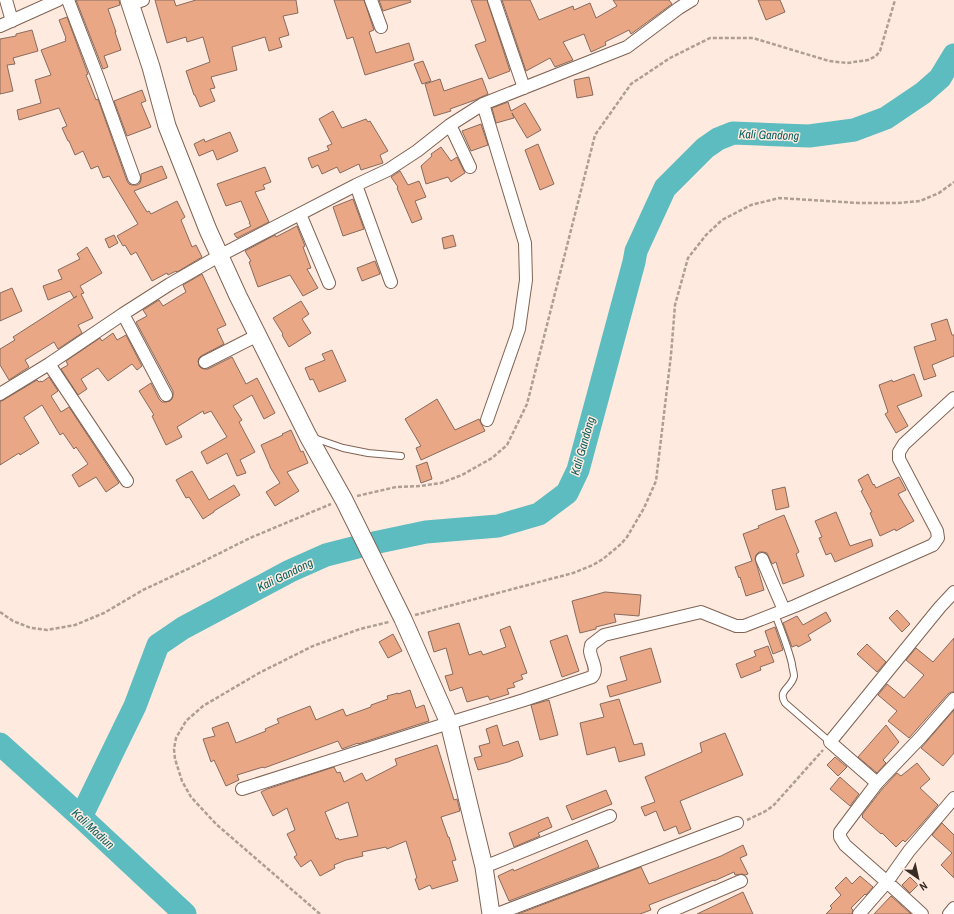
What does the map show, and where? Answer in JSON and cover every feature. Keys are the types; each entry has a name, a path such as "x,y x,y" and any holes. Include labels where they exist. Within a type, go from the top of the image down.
{"main road":[{"path":"134,1 167,126 208,230 238,296 308,436 346,505 388,592 403,619 449,722 484,867 491,914"}],"street":[{"path":"6,0 12,20"},
{"path":"0,26 58,0"},
{"path":"68,0 134,178"},
{"path":"371,0 381,27"},
{"path":"494,0 524,88"},
{"path":"0,394 49,364 170,284 220,256 394,166 417,152 450,125 483,104 627,47 692,0"},
{"path":"483,104 525,243 526,280 518,329 487,420"},
{"path":"450,125 470,167"},
{"path":"356,185 391,282"},
{"path":"300,214 329,283"},
{"path":"123,314 166,395"},
{"path":"205,362 258,335"},
{"path":"49,364 126,481"},
{"path":"242,788 449,722 524,700 592,677 595,672 590,651 591,645 604,635 701,612 736,626 744,626 933,544 938,538 937,531 899,459 899,455 904,444 954,398"},
{"path":"762,559 779,612"},
{"path":"877,784 830,742 940,607 954,592"},
{"path":"922,914 845,845 840,836 840,832 877,784 954,699"},
{"path":"859,914 887,882 909,851 954,798"},
{"path":"484,867 610,816"},
{"path":"497,914 737,823"},
{"path":"664,914 742,881"},
{"path":"949,914 954,908"}],"lane":[{"path":"308,436 343,448 368,453 400,456"},
{"path":"779,612 794,676 792,682 782,694 782,699 830,742"}],"path":[{"path":"670,58 710,38 753,38 829,61 847,63 868,60 876,56 880,51 895,0"},
{"path":"320,914 216,824 191,797 182,781 175,759 174,749 176,738 186,721 203,706 259,673 313,646 360,629 574,574 603,559 627,537 644,508 656,481 671,355 675,305 688,258 706,235 722,220 751,205 779,198 859,204 920,201 939,193 954,182"},
{"path":"0,612 31,628 47,630 75,625 104,612 143,590 250,538 321,507 346,505"},
{"path":"737,823 752,818 773,806 830,742"}],"building":[{"path":"76,0 119,0 120,5 108,9 121,50 104,56 108,67 103,69"},
{"path":"155,0 174,0 176,6 196,0 296,0 298,13 283,16 289,35 279,38 282,47 269,51 265,37 232,47 237,70 211,77 215,88 210,89 215,101 200,107 194,95 186,71 210,62 203,37 187,42 186,37 167,43"},
{"path":"334,0 364,0 374,30 369,32 376,53 409,43 414,60 365,75 353,37 347,39"},
{"path":"379,0 410,0 411,2 383,11"},
{"path":"471,0 487,0 510,71 489,79 475,45 486,41"},
{"path":"502,0 530,0 539,20 573,6 574,10 590,3 596,18 617,6 613,0 669,0 672,4 631,34 629,30 605,42 606,45 591,52 584,34 563,42 573,60 555,67 550,58 526,71"},
{"path":"758,0 780,0 785,12 766,20"},
{"path":"67,17 88,74 86,75 96,100 98,99 127,181 129,184 137,185 140,183 141,174 162,166 167,178 134,191 147,212 149,211 151,214 177,201 185,217 181,220 192,247 196,245 202,257 177,272 176,271 168,275 167,273 152,281 136,252 131,255 125,245 123,246 117,236 138,224 109,176 103,178 98,166 91,169 83,151 75,155 62,128 67,126 59,108 19,120 17,110 41,103 35,80 51,75 41,50 66,41 59,20"},
{"path":"32,30 38,51 13,58 15,64 7,65 13,91 0,94 0,39 16,36 16,34"},
{"path":"423,61 431,81 422,84 414,64"},
{"path":"589,77 593,95 577,98 574,80"},
{"path":"482,78 488,94 450,109 451,111 434,116 425,84 440,79 444,91"},
{"path":"142,90 146,101 141,103 151,127 127,136 114,101"},
{"path":"508,102 511,111 525,103 541,130 527,138 512,113 514,118 496,123 492,108"},
{"path":"333,111 342,128 366,119 368,122 370,121 388,151 380,155 383,163 361,170 359,164 340,173 337,167 322,174 318,165 312,168 308,158 329,150 327,146 332,144 319,119"},
{"path":"481,124 488,145 471,151 462,131"},
{"path":"230,132 238,151 217,160 213,150 199,156 194,144 204,139 205,142"},
{"path":"538,144 554,184 540,190 525,150"},
{"path":"441,147 451,161 457,157 465,173 451,182 448,177 426,184 421,166 432,156 431,154"},
{"path":"265,167 271,182 263,185 265,189 255,192 269,222 237,238 234,234 251,226 250,223 241,201 226,206 217,184"},
{"path":"400,171 408,185 419,181 426,197 415,201 422,219 412,223 397,188 398,187 391,177"},
{"path":"353,199 364,229 343,236 333,207"},
{"path":"297,226 305,246 303,247 311,268 307,269 318,288 303,296 290,275 258,287 249,262 251,261 245,251 275,235 276,237"},
{"path":"114,235 118,243 109,248 105,239"},
{"path":"453,235 456,246 444,249 442,238"},
{"path":"87,247 102,273 80,286 84,293 81,294 93,318 78,325 82,333 58,349 54,342 25,360 29,367 9,380 0,365 0,349 15,340 13,337 74,298 70,291 48,300 43,286 62,279 58,270 80,259 77,254"},
{"path":"375,261 380,274 362,281 357,268"},
{"path":"202,274 226,325 217,329 224,344 201,356 198,361 199,366 204,369 208,369 232,357 246,384 257,378 275,413 264,419 252,395 233,406 242,420 239,422 255,452 240,460 246,473 237,476 227,453 207,464 201,452 227,437 211,411 204,414 203,411 177,427 182,437 166,445 152,416 154,415 139,391 151,383 162,402 170,401 173,396 173,391 136,322 147,316 143,310 159,300 163,306 186,292 183,285"},
{"path":"12,288 22,311 0,321 0,293"},
{"path":"301,301 309,314 302,319 311,333 289,347 273,318"},
{"path":"947,319 952,335 954,335 954,356 932,365 936,376 924,380 914,347 936,340 931,324"},
{"path":"113,333 117,340 126,335 142,366 137,370 132,364 108,381 98,368 81,379 87,389 78,395 61,369 68,365 66,361 100,338 102,341"},
{"path":"332,350 346,381 319,392 313,379 310,380 305,368 325,360 322,354"},
{"path":"914,374 922,396 897,406 908,426 896,433 885,414 888,412 879,385 892,380 893,382"},
{"path":"49,377 58,391 51,396 61,412 69,407 119,483 106,492 96,477 79,487 72,475 88,464 76,447 74,449 63,433 60,435 42,405 24,417 39,443 0,465 0,402 37,380 42,382"},
{"path":"437,399 455,430 479,419 485,431 421,460 416,448 421,446 405,419"},
{"path":"291,430 308,463 287,472 299,491 275,506 266,492 280,483 270,467 261,445"},
{"path":"427,462 432,479 421,483 416,466"},
{"path":"192,471 209,500 234,485 240,495 203,519 189,497 186,498 176,480"},
{"path":"868,474 876,488 899,477 906,490 898,494 914,521 896,531 895,529 880,536 870,513 872,512 861,491 863,490 858,480"},
{"path":"785,487 789,507 776,510 772,490"},
{"path":"836,512 850,546 871,539 873,546 835,562 831,553 826,555 819,538 822,537 815,521"},
{"path":"784,515 799,552 796,554 804,576 783,584 776,562 772,564 767,553 759,552 755,559 764,590 746,596 735,567 752,561 743,534 759,528 758,526"},
{"path":"605,592 641,595 639,616 614,614 616,622 580,633 572,601"},
{"path":"897,610 910,624 902,632 889,618"},
{"path":"826,612 831,621 808,635 811,640 798,647 797,645 792,647 783,623 797,616 803,625"},
{"path":"459,623 469,655 481,651 483,655 506,647 500,630 510,626 527,673 521,675 523,679 513,683 515,687 507,689 509,694 490,700 488,696 467,702 462,687 450,691 445,676 453,674 446,648 434,652 428,632"},
{"path":"775,627 783,650 773,654 765,631"},
{"path":"393,634 402,651 388,658 379,642"},
{"path":"567,635 579,671 562,677 550,641"},
{"path":"954,638 954,692 948,694 909,738 888,721 897,711 878,695 887,684 904,698 924,675 906,660 916,648 933,662"},
{"path":"867,644 886,662 877,672 857,654"},
{"path":"768,646 774,662 760,667 761,670 741,678 736,664 756,656 754,651"},
{"path":"651,648 661,682 610,697 607,686 627,680 620,657"},
{"path":"410,690 416,708 424,705 429,721 342,749 338,741 264,768 263,767 237,775 239,780 226,786 214,760 211,762 203,739 215,736 212,728 228,722 236,743 266,731 265,729 279,723 277,719 310,706 316,720 343,709 346,716 388,699 387,696"},
{"path":"619,699 634,745 642,743 645,755 619,762 615,747 587,755 580,723 604,717 600,704"},
{"path":"549,700 558,735 540,740 531,705"},
{"path":"954,710 954,753 943,766 921,748"},
{"path":"497,725 503,746 518,741 523,756 508,762 478,770 474,758 482,756 479,746 490,743 486,729"},
{"path":"886,725 899,742 883,760 886,763 877,773 858,757"},
{"path":"725,733 743,775 680,801 691,829 679,834 676,826 664,831 656,811 645,816 641,807 655,802 645,777 702,752 700,743"},
{"path":"437,745 454,800 457,799 460,811 441,817 456,860 452,861 458,881 432,889 430,885 419,890 406,841 387,849 386,847 362,852 363,856 346,860 334,865 335,868 320,876 311,860 301,867 294,857 297,855 287,834 295,830 287,808 273,816 261,792 334,767 337,773 340,772 344,782 362,773 366,781 397,765 395,759","holes":["348,802 358,836 339,840 338,838 336,839 325,812"]},
{"path":"835,757 847,767 838,776 827,765"},
{"path":"917,763 930,779 920,788 938,805 905,842 903,840 896,847 882,833 881,834 862,817 862,815 897,773 901,776"},
{"path":"840,777 859,794 850,806 830,789"},
{"path":"606,790 612,804 572,820 566,806"},
{"path":"548,817 552,827 538,833 540,836 514,847 509,833"},
{"path":"942,823 954,835 954,878 941,865 952,853 932,835"},
{"path":"587,840 599,867 509,901 498,876 513,869 514,871"},
{"path":"743,845 747,855 740,858 748,874 735,875 734,872 649,905 651,910 640,914 518,914 641,867 649,884 721,856"},
{"path":"860,876 873,887 851,908 853,910 852,914 826,914 832,908 830,906 841,895 835,888 846,877 852,884"},
{"path":"910,877 918,885 910,893 902,885"},
{"path":"743,892 753,914 697,914 718,904"},
{"path":"891,896 911,914 874,914"}],"waterway":[{"name":"Kali Gandong","path":"81,817 135,706 158,645 183,628 290,571 326,555 426,532 498,526 539,514 567,493 578,470 636,251 665,188 705,148 718,139 733,133 809,136 854,130 886,118 923,93 940,78 954,55"},
{"name":"Kali Madiun","path":"0,744 185,914"}]}
